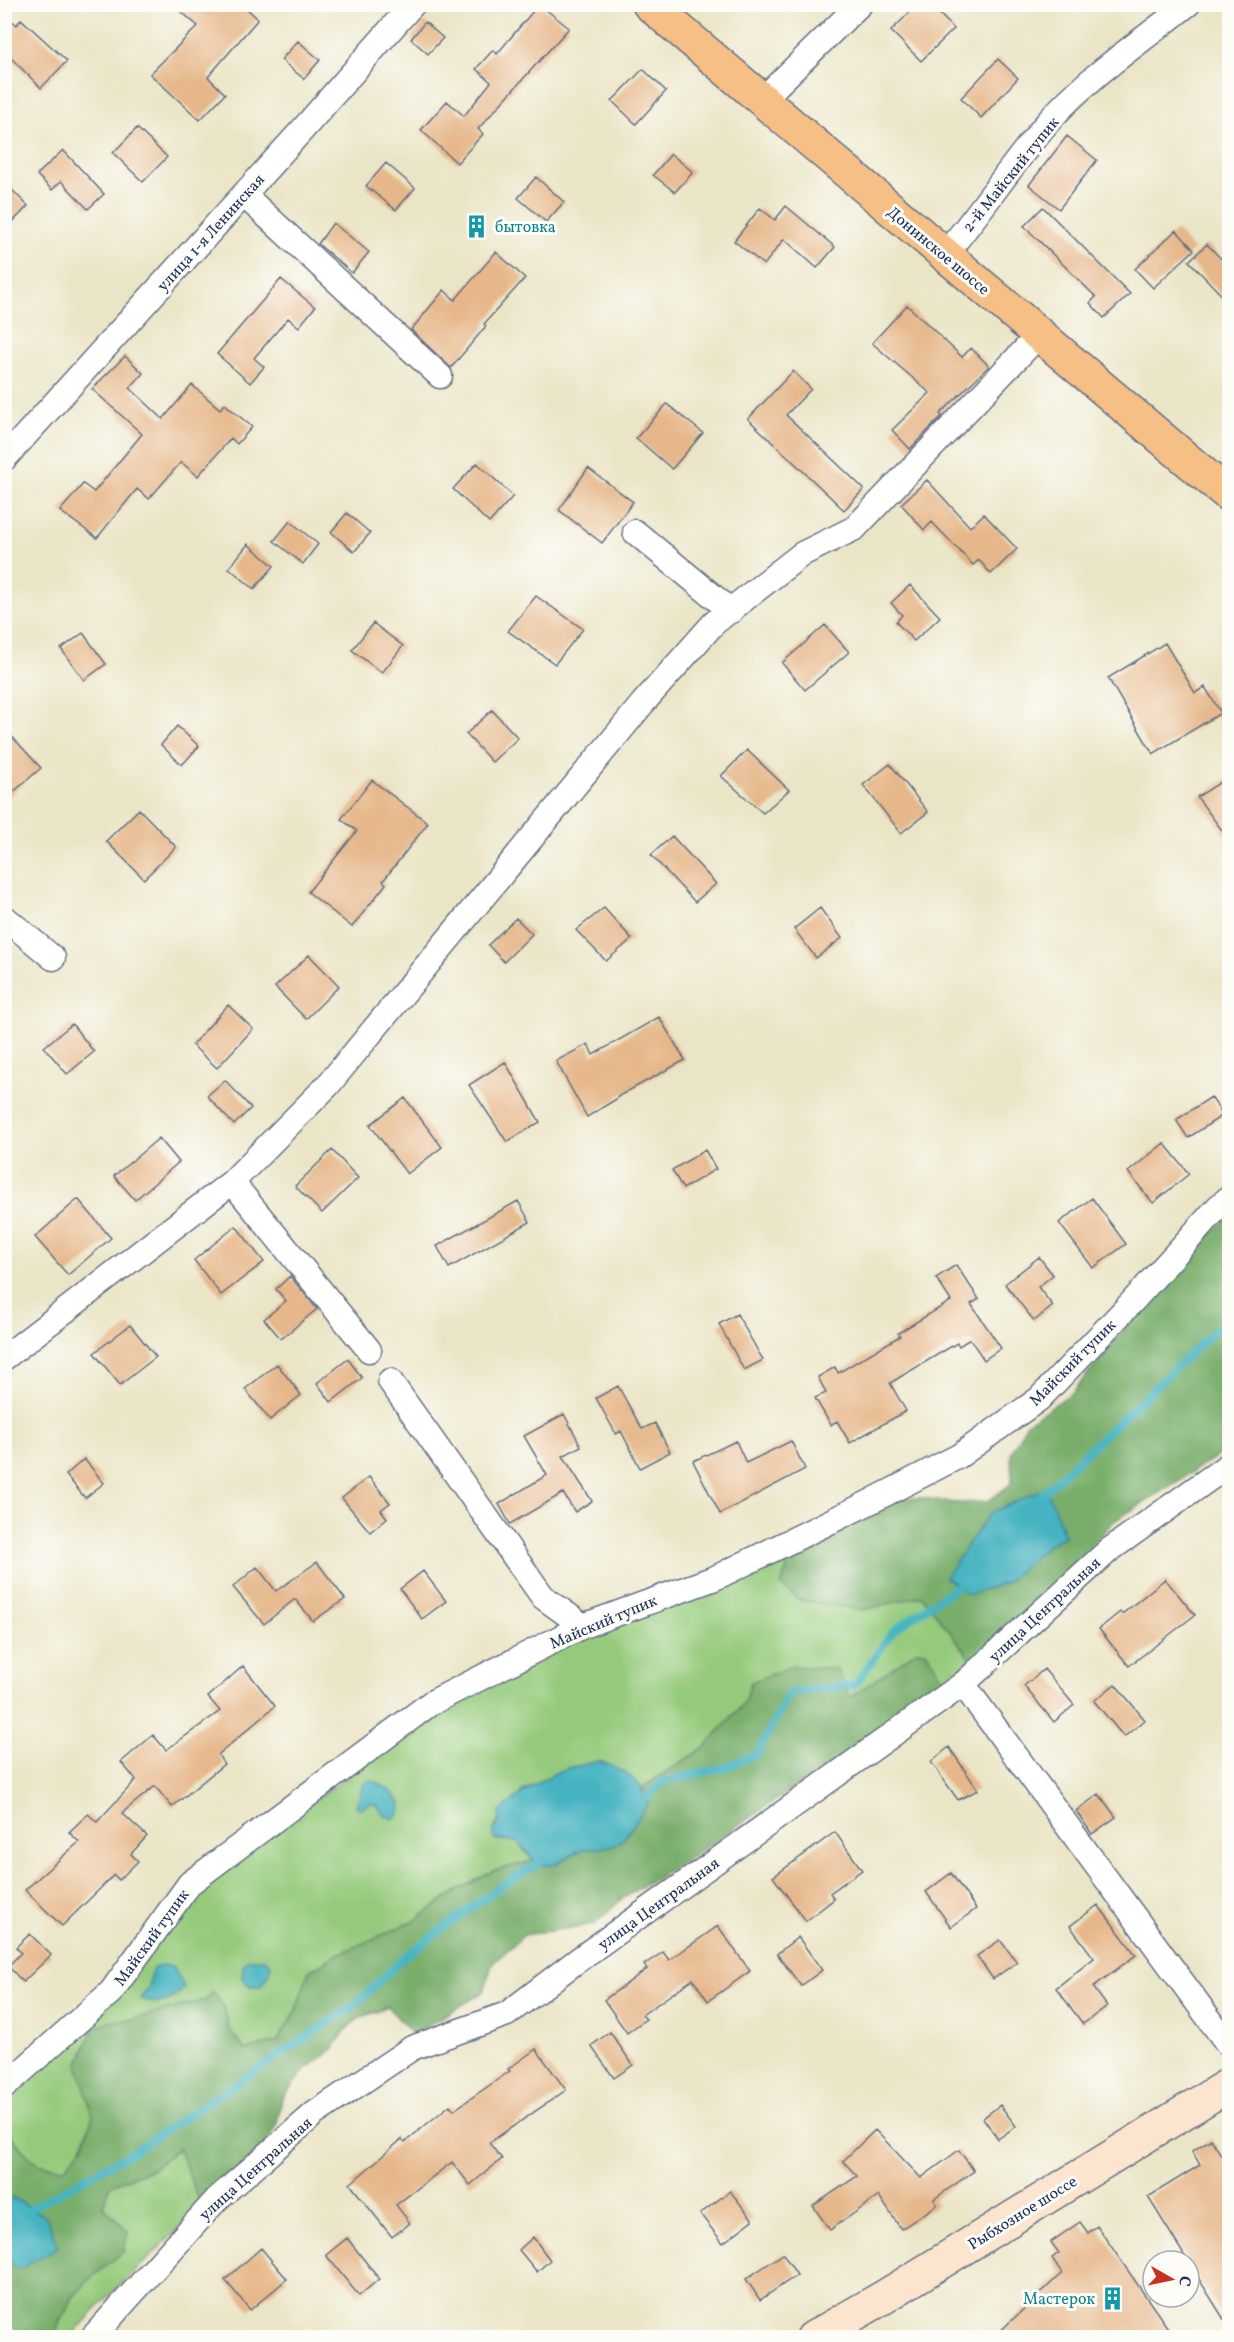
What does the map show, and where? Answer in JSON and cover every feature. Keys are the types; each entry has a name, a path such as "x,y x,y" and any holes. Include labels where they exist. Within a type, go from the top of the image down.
{"main road":[{"name":"Донинское шоссе","path":"648,4 1230,496"},
{"name":"Рыбхозное шоссе","path":"813,2337 884,2297 1230,2084"}],"street":[{"name":"улица 1-я Ленинская","path":"4,459 244,195 413,4"},
{"path":"762,100 860,4"},
{"name":"2-й Майский тупик","path":"945,254 1048,123 1095,78 1188,4"},
{"path":"244,195 440,376"},
{"path":"4,1358 232,1182 328,1085 643,703 714,623 802,554 855,528 1040,335"},
{"path":"635,532 731,610"},
{"path":"4,917 53,958"},
{"path":"232,1182 369,1350"},
{"name":"Майский тупик","path":"4,2087 111,1992 190,1883 431,1703 583,1626 715,1578 959,1456 1039,1399 1132,1302 1218,1207 1230,1197"},
{"path":"390,1381 543,1597 583,1626"},
{"name":"улица Центральная","path":"92,2337 217,2199 314,2114 412,2048 507,2014 578,1960 963,1684 1108,1551 1230,1464"},
{"path":"963,1684 1230,2047"}],"green space":[{"path":"1229,1216 1230,1433 1227,1443 1219,1455 1114,1521 997,1643 973,1661 922,1596 862,1610 799,1600 781,1586 791,1555 840,1526 896,1498 925,1498 954,1503 987,1502 1012,1483 1011,1453 1027,1423 1073,1392 1155,1291","holes":["1045,1488 1065,1536 1049,1544"]},
{"path":"791,1555 781,1586 862,1610 922,1596 973,1661 949,1688 850,1698 744,1703 705,1747 642,1788 624,1771 562,1770 522,1791 514,1802 507,1805 495,1827 498,1840 518,1842 533,1861 493,1871 459,1890 414,1921 309,1971 295,2013 278,2042 245,2050 229,2029 224,2008 213,1992 206,2000 133,2019 107,2022 93,2116 81,2149 65,2168 40,2165 26,2154 5,2128 5,2094 196,1887 388,1747 440,1712 534,1657","holes":["184,1988 172,1999 141,1998 148,1989"]},
{"path":"916,1651 926,1651 949,1688 874,1740 816,1773 693,1856 623,1898 595,1924 524,1935 492,1964 484,1992 413,2034 388,2007 360,2018 347,2028 333,2049 304,2071 282,2098 277,2123 261,2153 208,2200 199,2200 178,2148 154,2168 110,2185 103,2206 128,2231 124,2251 89,2280 73,2297 53,2337 25,2337 5,2320 5,2262 20,2269 17,2200 5,2196 4,2128 26,2154 40,2165 65,2168 83,2146 93,2116 78,2065 93,2029 107,2022 133,2019 206,2000 213,1992 224,2008 229,2029 245,2050 277,2042 295,2013 309,1971 336,1955 414,1921 459,1890 493,1871 533,1861 539,1866 555,1864 583,1849 600,1848 625,1837 648,1803 642,1788 705,1747 744,1703 751,1682 793,1666 837,1669 850,1698"},
{"path":"178,2148 199,2199 208,2200 70,2337 53,2338 73,2297 128,2231 103,2206 110,2185 154,2168"}],"water":[{"path":"1046,1488 1065,1536 1049,1544 1006,1583 969,1595 945,1577 990,1513"},
{"path":"599,1761 630,1776 640,1787 648,1803 625,1837 616,1845 583,1849 555,1864 539,1866 518,1842 493,1838 493,1831 500,1821 500,1812 521,1794 562,1770"},
{"path":"370,1780 388,1789 401,1804 400,1813 393,1819 382,1814 378,1806 371,1803 361,1808 356,1807 363,1785"},
{"path":"249,1959 265,1959 271,1964 269,1974 261,1986 250,1986 242,1978 243,1965"},
{"path":"163,1965 174,1967 184,1988 164,2002 140,1999 148,1989 153,1968"},
{"path":"4,2196 17,2200 46,2217 58,2247 20,2269 5,2262"}],"building":[{"path":"172,4 242,4 258,19 208,77 225,94 200,120 150,74 198,26"},
{"path":"539,4 569,28 478,129 483,134 457,163 421,130 447,101 464,116 491,82 476,69 493,50 497,54"},
{"path":"918,4 930,4 954,29 921,61 891,31"},
{"path":"4,14 17,25 21,19 67,61 41,88 4,51"},
{"path":"425,22 443,38 428,54 411,39"},
{"path":"298,41 320,60 304,79 281,60"},
{"path":"998,59 1018,78 981,118 961,98"},
{"path":"643,69 666,91 636,124 612,101"},
{"path":"137,128 167,157 143,182 113,153"},
{"path":"1067,136 1097,160 1059,209 1029,185"},
{"path":"63,150 104,194 88,209 61,181 52,190 37,175"},
{"path":"671,154 693,172 675,192 653,175"},
{"path":"386,163 415,188 396,210 366,186"},
{"path":"536,177 564,202 546,222 518,198"},
{"path":"4,182 28,206 4,231"},
{"path":"786,206 835,247 817,268 784,239 764,265 734,241 760,208 775,220"},
{"path":"1043,207 1130,294 1104,318 1090,303 1096,297 1024,226"},
{"path":"333,223 369,252 352,273 318,244"},
{"path":"1176,230 1194,250 1153,288 1135,269"},
{"path":"1207,244 1230,268 1230,304 1189,261"},
{"path":"496,252 525,278 484,324 486,326 451,368 411,330 444,290 455,300"},
{"path":"281,279 315,307 299,327 288,318 254,358 264,367 250,383 217,354"},
{"path":"907,305 962,357 971,348 989,366 940,414 942,416 910,449 892,430 930,393 872,343"},
{"path":"125,356 143,373 130,388 163,419 192,385 220,409 225,404 252,427 237,444 231,438 198,476 181,462 149,499 137,489 97,538 60,511 83,484 94,492 142,434 92,389"},
{"path":"793,371 811,389 786,415 864,489 844,510 748,419"},
{"path":"667,404 703,433 672,469 636,438"},
{"path":"477,463 513,496 489,523 453,489"},
{"path":"588,468 633,502 602,543 559,510"},
{"path":"927,480 970,527 984,514 1017,549 991,574 979,560 973,565 932,522 924,530 901,504"},
{"path":"347,513 370,533 354,552 331,532"},
{"path":"290,521 318,544 303,564 274,541"},
{"path":"248,544 274,566 254,589 229,568"},
{"path":"910,585 940,617 914,641 896,622 902,615 891,603"},
{"path":"536,596 583,629 555,664 508,631"},
{"path":"373,623 403,646 382,673 352,650"},
{"path":"825,625 849,652 805,690 782,663"},
{"path":"83,633 106,664 84,680 61,649"},
{"path":"1165,643 1195,693 1205,687 1221,713 1153,754 1108,678"},
{"path":"492,710 518,738 492,762 466,734"},
{"path":"177,726 199,746 182,765 161,745"},
{"path":"4,728 41,768 4,800"},
{"path":"747,750 789,790 763,813 721,776"},
{"path":"890,764 928,812 901,833 863,785"},
{"path":"1230,776 1230,841 1197,797"},
{"path":"372,780 428,823 383,881 386,884 352,927 308,892 357,831 341,819"},
{"path":"139,809 176,847 144,879 106,841"},
{"path":"672,836 716,884 695,902 651,855"},
{"path":"604,908 632,939 606,961 576,930"},
{"path":"820,908 842,938 816,958 794,929"},
{"path":"516,918 532,934 504,962 488,945"},
{"path":"309,955 339,986 306,1019 275,987"},
{"path":"228,1005 253,1029 217,1068 192,1045"},
{"path":"659,1017 685,1060 617,1097 587,1117 556,1061 588,1044 593,1055"},
{"path":"72,1024 94,1052 67,1074 44,1047"},
{"path":"505,1062 540,1122 507,1142 469,1085"},
{"path":"225,1080 251,1108 234,1125 207,1096"},
{"path":"1211,1097 1223,1115 1188,1138 1176,1120"},
{"path":"405,1098 442,1147 407,1174 370,1125"},
{"path":"159,1138 179,1162 135,1200 114,1176"},
{"path":"1164,1143 1189,1174 1153,1203 1128,1172"},
{"path":"332,1150 358,1178 322,1213 295,1186"},
{"path":"705,1150 716,1169 683,1189 672,1170"},
{"path":"1092,1198 1126,1244 1093,1268 1059,1223"},
{"path":"78,1199 111,1238 68,1275 35,1237"},
{"path":"518,1201 530,1222 449,1268 437,1246"},
{"path":"236,1226 264,1262 221,1295 194,1260"},
{"path":"1039,1257 1053,1275 1038,1287 1053,1306 1034,1321 1005,1284"},
{"path":"956,1265 979,1299 971,1304 1001,1348 984,1360 970,1339 959,1346 957,1343 890,1383 906,1411 850,1443 837,1421 831,1425 815,1398 826,1393 818,1377 835,1367 838,1373 900,1336 898,1333 951,1301 936,1278"},
{"path":"290,1276 317,1309 281,1339 264,1319 286,1301 276,1289"},
{"path":"737,1314 763,1360 744,1370 719,1324"},
{"path":"130,1325 156,1357 120,1385 94,1353"},
{"path":"348,1359 362,1378 331,1402 317,1383"},
{"path":"277,1364 301,1395 270,1420 245,1389"},
{"path":"618,1386 642,1429 655,1423 670,1452 640,1468 621,1431 616,1434 596,1398"},
{"path":"564,1414 581,1446 563,1456 592,1501 575,1512 563,1493 510,1524 499,1504 547,1475 524,1436"},
{"path":"736,1441 746,1463 791,1441 805,1469 720,1514 693,1461"},
{"path":"84,1459 104,1483 85,1498 66,1475"},
{"path":"369,1477 390,1503 381,1510 387,1518 370,1532 342,1498"},
{"path":"317,1562 345,1599 313,1621 295,1599 264,1624 233,1587 257,1567 276,1591"},
{"path":"423,1571 446,1601 422,1619 400,1589"},
{"path":"1165,1579 1195,1615 1129,1666 1099,1629 1120,1612 1122,1614"},
{"path":"243,1666 275,1706 218,1755 224,1764 172,1807 155,1786 122,1813 147,1836 131,1854 138,1861 119,1880 114,1875 62,1926 25,1890 79,1842 69,1832 88,1814 97,1822 136,1780 121,1762 153,1735 166,1750 220,1711 208,1697"},
{"path":"1044,1669 1074,1705 1054,1722 1024,1686"},
{"path":"1115,1684 1145,1720 1124,1737 1094,1701"},
{"path":"949,1747 978,1790 958,1800 931,1762"},
{"path":"1099,1794 1116,1817 1092,1834 1076,1811"},
{"path":"835,1832 862,1870 830,1893 834,1899 806,1921 773,1877"},
{"path":"951,1873 976,1909 951,1927 926,1892"},
{"path":"1098,1905 1136,1955 1093,1987 1107,2006 1083,2024 1056,1988 1094,1958 1070,1926"},
{"path":"718,1926 750,1971 708,2001 693,1979 642,2015 646,2019 627,2033 604,2000 647,1969 644,1965 663,1952 669,1960"},
{"path":"30,1934 51,1955 23,1982 8,1966 21,1953 16,1947"},
{"path":"798,1937 822,1970 801,1986 777,1954"},
{"path":"1000,1940 1017,1962 993,1979 977,1956"},
{"path":"610,2032 633,2065 614,2078 591,2046"},
{"path":"536,2049 566,2090 489,2143 502,2159 470,2185 452,2162 396,2205 410,2223 392,2237 350,2184 402,2139 405,2142 450,2105 454,2110 510,2071 508,2069"},
{"path":"1000,2105 1016,2126 998,2139 983,2118"},
{"path":"875,2130 921,2178 959,2150 974,2171 934,2199 937,2205 901,2229 879,2196 830,2230 813,2206 857,2176 843,2161"},
{"path":"1211,2139 1230,2169 1230,2329 1201,2282 1201,2249 1180,2249 1148,2197 1200,2165 1192,2151"},
{"path":"730,2191 753,2220 723,2243 700,2214"},
{"name":"Мастерок","path":"1080,2222 1088,2233 1097,2226 1141,2289 1141,2309 1155,2309 1174,2337 994,2337 1062,2273 1052,2258 1059,2253 1051,2242"},
{"path":"533,2237 550,2260 537,2272 519,2250"},
{"path":"347,2238 379,2279 359,2296 326,2255"},
{"path":"261,2248 287,2279 250,2310 225,2280"},
{"path":"783,2254 797,2275 760,2300 746,2279"}],"waterway":[{"path":"1041,1495 1230,1316"},
{"path":"639,1802 649,1796 662,1782 723,1768 757,1754 789,1693 855,1685 893,1631 966,1580"},
{"path":"24,2212 134,2151 354,2006 403,1958 504,1884 544,1860"}],"place":[{"name":"бытовка","path":"477,226"},
{"name":"Мастерок","path":"1113,2298"}]}
